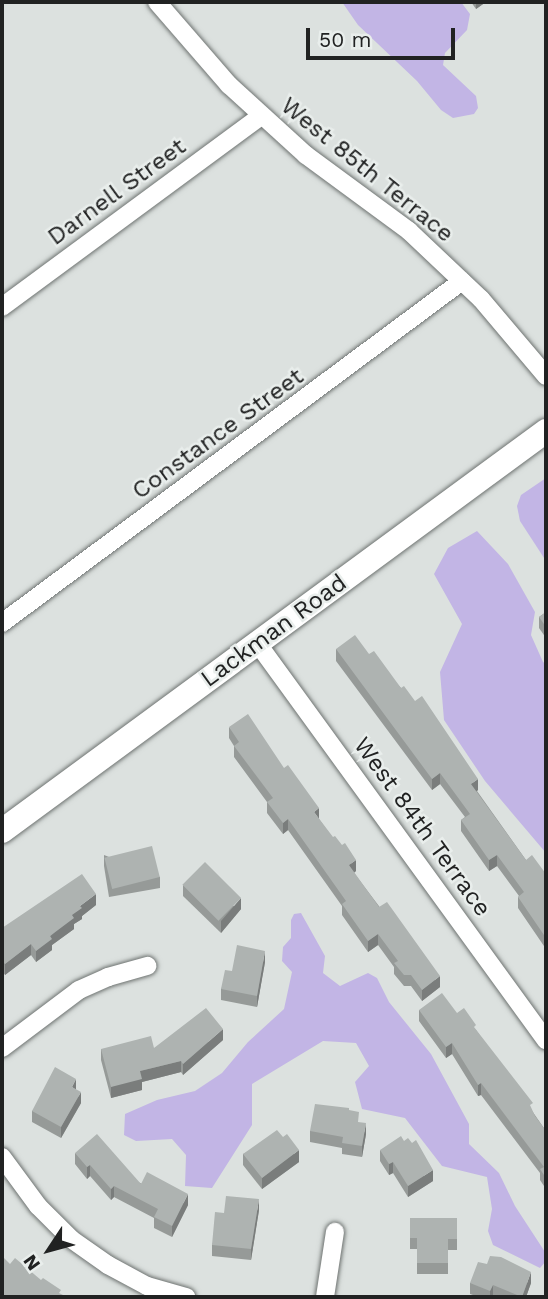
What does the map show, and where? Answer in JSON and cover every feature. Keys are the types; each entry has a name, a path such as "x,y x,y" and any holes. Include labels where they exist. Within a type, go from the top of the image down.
{"main road":[{"name":"Lackman Road","path":"2,831 546,431"}],"street":[{"name":"West 85th Terrace","path":"157,2 229,85 261,116 306,155 409,232 462,281 516,337 546,376"},
{"name":"Darnell Street","path":"2,307 261,116"},
{"name":"Constance Street","path":"2,623 462,281"},
{"name":"West 84th Terrace","path":"258,644 546,1040"},
{"path":"2,1048 86,986 147,966"},
{"path":"2,1157 38,1206 71,1239 108,1265 147,1286 186,1297"},
{"path":"325,1297 335,1232"}],"shaded area":[{"path":"342,2 461,2 470,14 467,30 445,53 443,65 476,96 478,108 474,114 453,118 441,110 417,81 358,25"},
{"path":"546,478 546,561 520,521 517,506 521,495"},
{"path":"477,531 508,564 535,612 531,635 546,664 546,853 485,781 444,720 440,672 462,624 434,574 448,548"},
{"path":"301,913 325,956 323,973 340,986 368,973 377,978 389,1002 431,1054 469,1124 469,1144 499,1173 515,1206 545,1252 546,1261 540,1268 493,1245 488,1231 492,1209 487,1177 442,1166 405,1118 362,1109 355,1082 369,1066 356,1043 323,1041 252,1084 252,1125 212,1188 185,1186 186,1155 172,1139 136,1141 124,1135 125,1114 157,1100 195,1091 222,1073 248,1042 284,1009 292,972 282,961 283,947 291,938 291,920 294,914"}],"building":[{"path":"546,612 546,627 539,617"},
{"path":"355,635 369,654 374,651 401,688 404,686 415,701 422,696 478,779 471,784 526,860 532,855 546,874 546,938 518,897 524,892 497,855 489,860 461,820 470,814 440,773 432,779 336,649"},
{"path":"248,714 284,768 288,765 319,808 314,812 333,837 342,845 345,843 356,860 349,865 379,907 387,902 440,976 422,990 411,975 404,975 394,963 398,961 378,934 368,941 342,904 346,901 288,819 283,823 267,802 273,798 234,746 239,742 229,727"},
{"path":"152,846 160,877 112,889 104,858"},
{"path":"205,862 241,898 218,921 182,885"},
{"path":"82,874 96,894 80,906 82,908 72,915 74,918 50,936 52,939 36,951 31,944 5,964 2,961 2,928"},
{"path":"237,945 265,951 257,996 221,989 225,970 232,971"},
{"path":"442,993 457,1013 464,1008 476,1025 474,1027 533,1103 530,1105 535,1116 546,1131 546,1178 540,1169 544,1167 481,1083 478,1085 452,1043 446,1047 419,1010"},
{"path":"206,1008 223,1029 183,1064 181,1061 140,1071 142,1079 111,1087 101,1049 151,1036 154,1048"},
{"path":"55,1067 76,1079 72,1087 81,1092 61,1127 32,1111"},
{"path":"315,1104 349,1108 359,1112 358,1122 366,1123 362,1146 342,1143 343,1137 310,1131"},
{"path":"277,1130 283,1137 287,1134 299,1150 262,1178 243,1154"},
{"path":"97,1134 141,1184 147,1172 188,1194 172,1226 154,1217 158,1209 114,1186 111,1189 90,1165 87,1167 75,1153"},
{"path":"401,1136 404,1141 408,1138 412,1143 416,1140 433,1170 408,1186 393,1162 389,1164 380,1150"},
{"path":"226,1196 259,1199 251,1249 212,1245 215,1212 224,1213"},
{"path":"410,1218 457,1218 457,1239 448,1239 448,1263 417,1263 417,1238 410,1238"},
{"path":"2,1256 10,1264 15,1258 67,1297 6,1297 2,1293"},
{"path":"490,1256 501,1257 531,1272 522,1297 493,1285 490,1291 470,1283 478,1262 487,1264"}]}
